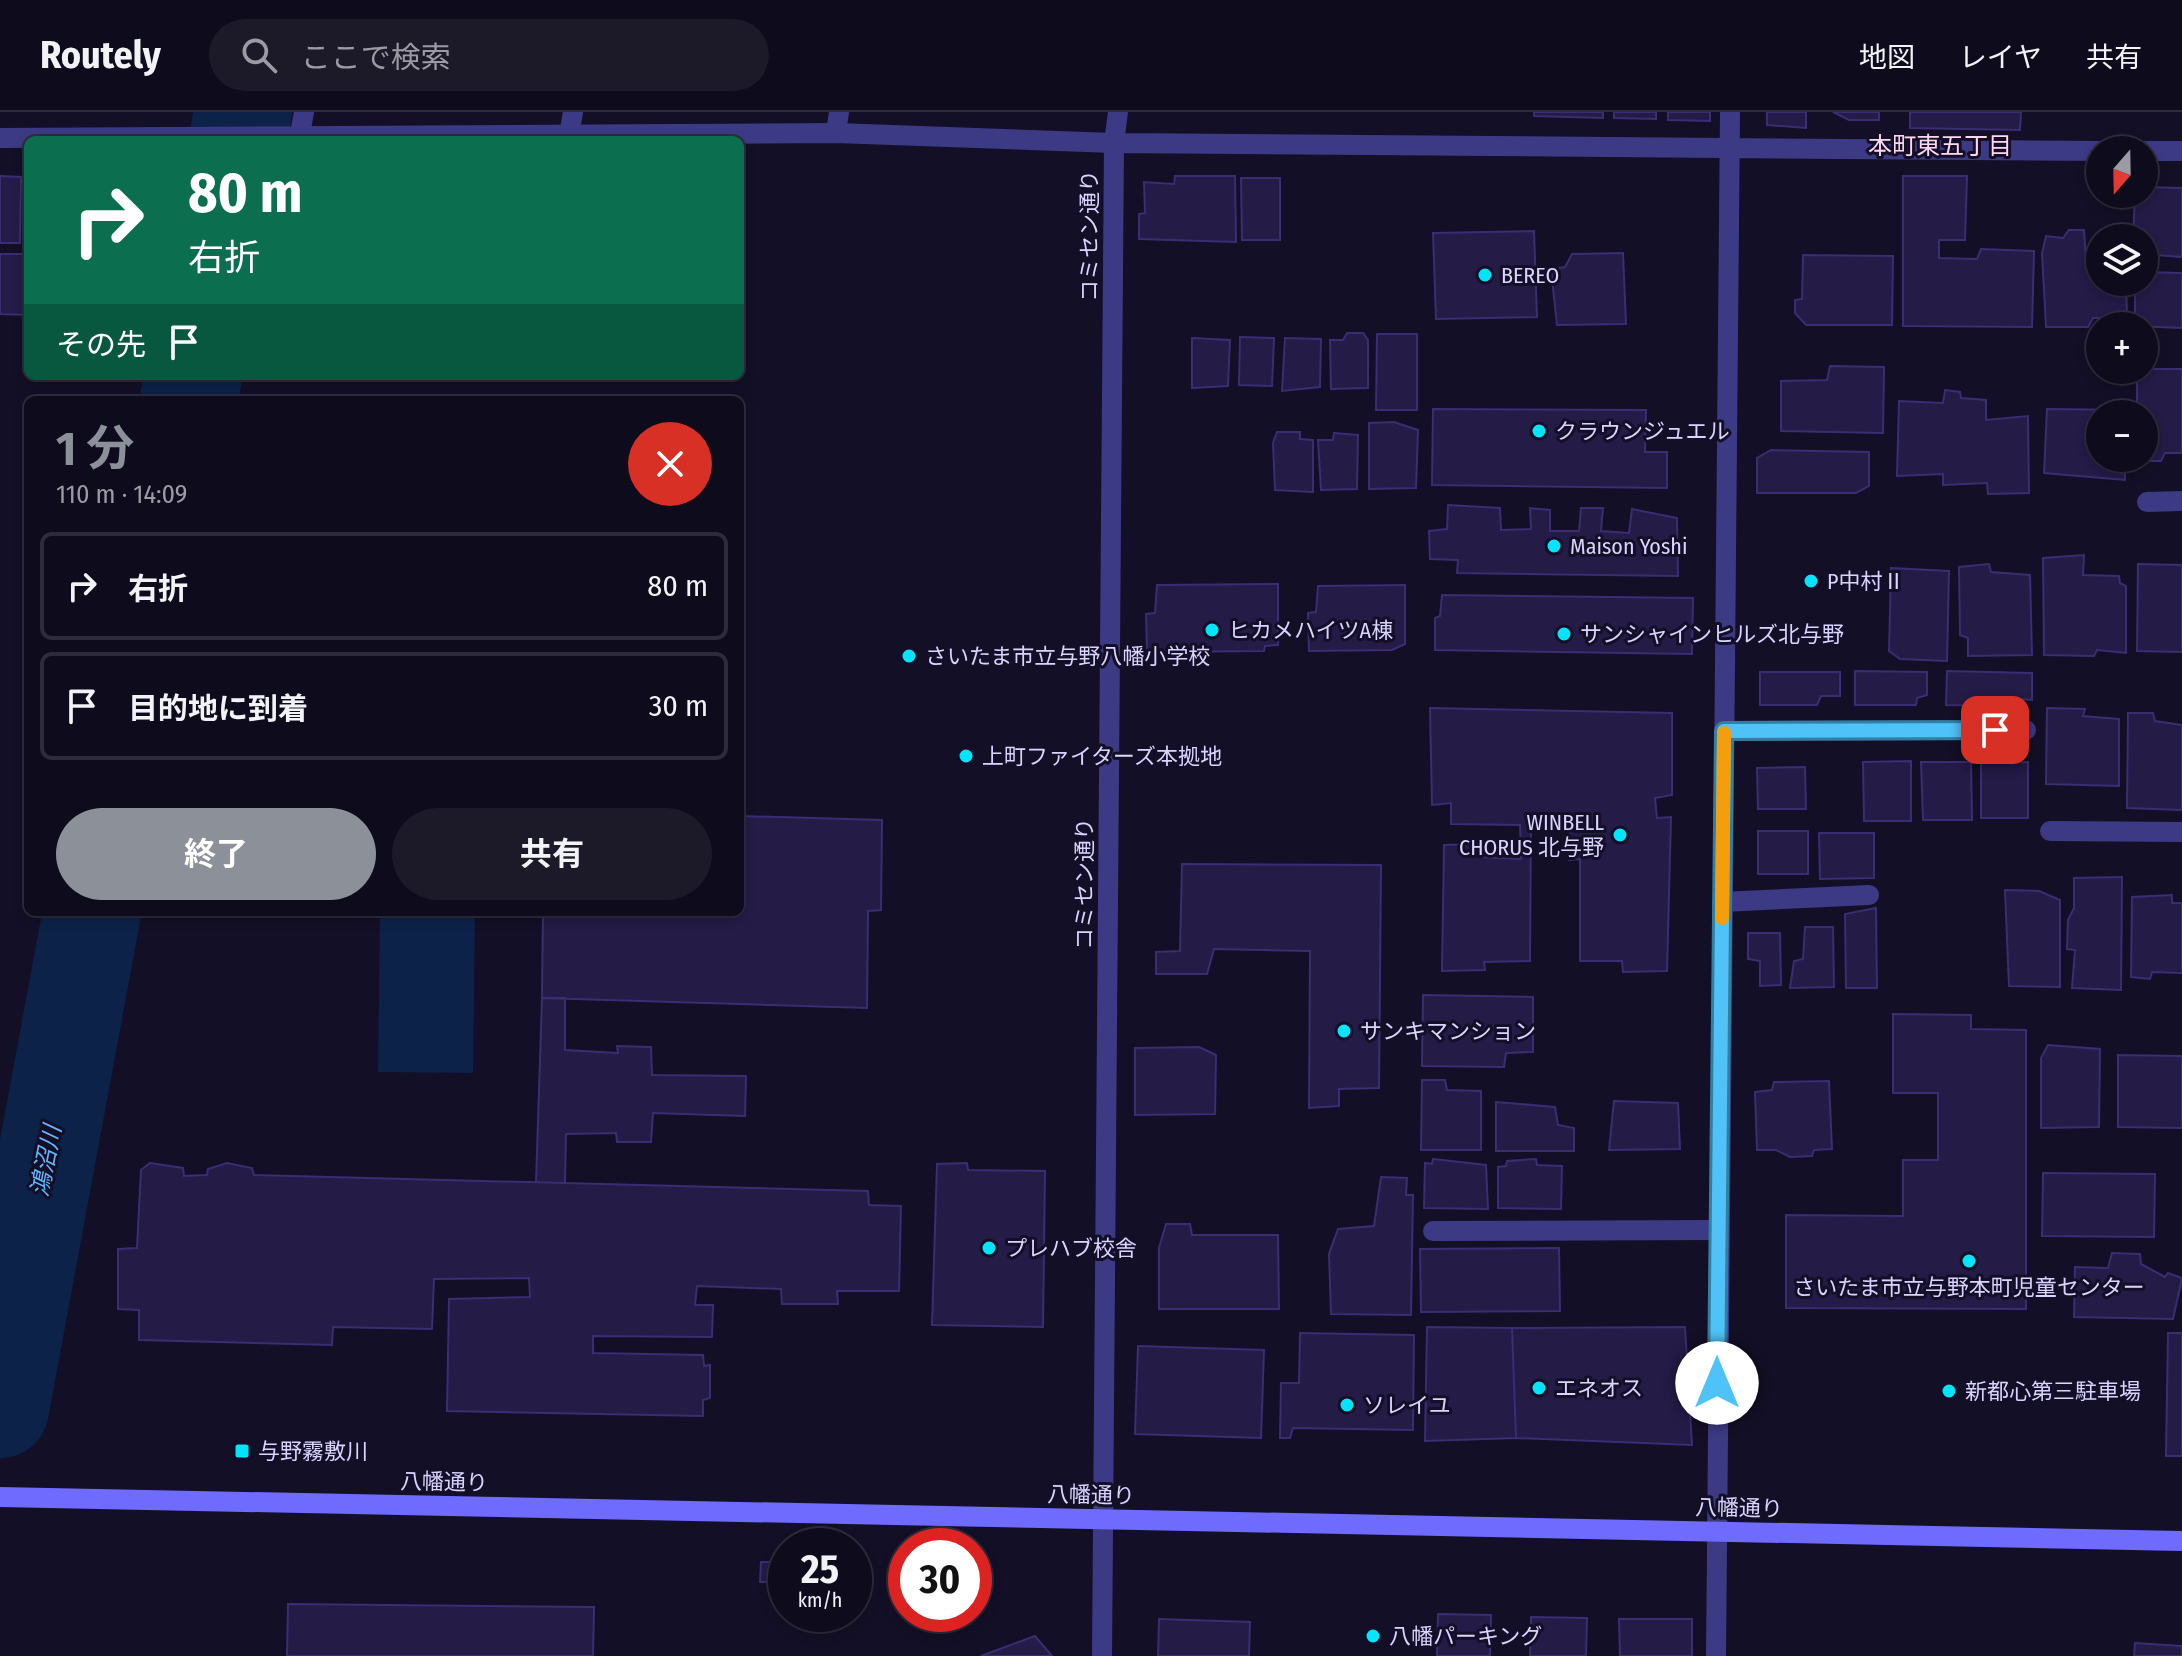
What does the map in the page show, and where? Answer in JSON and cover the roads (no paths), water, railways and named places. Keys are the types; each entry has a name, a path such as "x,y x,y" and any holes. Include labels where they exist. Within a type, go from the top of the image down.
{"main road":[{"name":"八幡通り","path":"0,1497 2182,1541"}],"street":[{"path":"295,136 304,112"},
{"path":"573,112 569,136 836,133 1114,143 2086,151"},
{"path":"836,133 839,112"},
{"name":"コミセン通り","path":"1102,1656 1114,143 1118,112"},
{"path":"1716,1656 1730,112"},
{"path":"0,138 24,138"},
{"path":"2158,151 2182,151"},
{"path":"2147,502 2182,501"},
{"path":"1724,731 2026,730"},
{"path":"2050,831 2182,832"},
{"path":"1722,902 1869,895"},
{"path":"1433,1231 1719,1230"}],"water":[{"path":"380,916 475,916 473,1073 378,1072"}],"waterway":[{"name":"鴻沼川","path":"239,136 243,112"},
{"name":"鴻沼川","path":"190,396 192,380"},
{"name":"鴻沼川","path":"0,1409 91,916"}],"place":[{"name":"BEREO","path":"1485,275"},
{"name":"クラウンジュエル","path":"1539,431"},
{"name":"Maison Yoshi","path":"1554,546"},
{"name":"P中村Ⅱ","path":"1811,581"},
{"name":"ヒカメハイツA棟","path":"1212,630"},
{"name":"サンシャインヒルズ北与野","path":"1564,634"},
{"name":"さいたま市立与野八幡小学校","path":"909,656"},
{"name":"上町ファイターズ本拠地","path":"966,756"},
{"name":"WINBELL CHORUS 北与野","path":"1620,835"},
{"name":"サンキマンション","path":"1344,1031"},
{"name":"プレハブ校舎","path":"989,1248"},
{"name":"さいたま市立与野本町児童センター","path":"1969,1261"},
{"name":"エネオス","path":"1539,1388"},
{"name":"新都心第三駐車場","path":"1949,1391"},
{"name":"ソレイユ","path":"1347,1405"},
{"name":"与野霧敷川","path":"242,1451"},
{"name":"八幡パーキング","path":"1373,1636"}],"district":[{"name":"本町東五丁目","path":"1940,146"}]}
